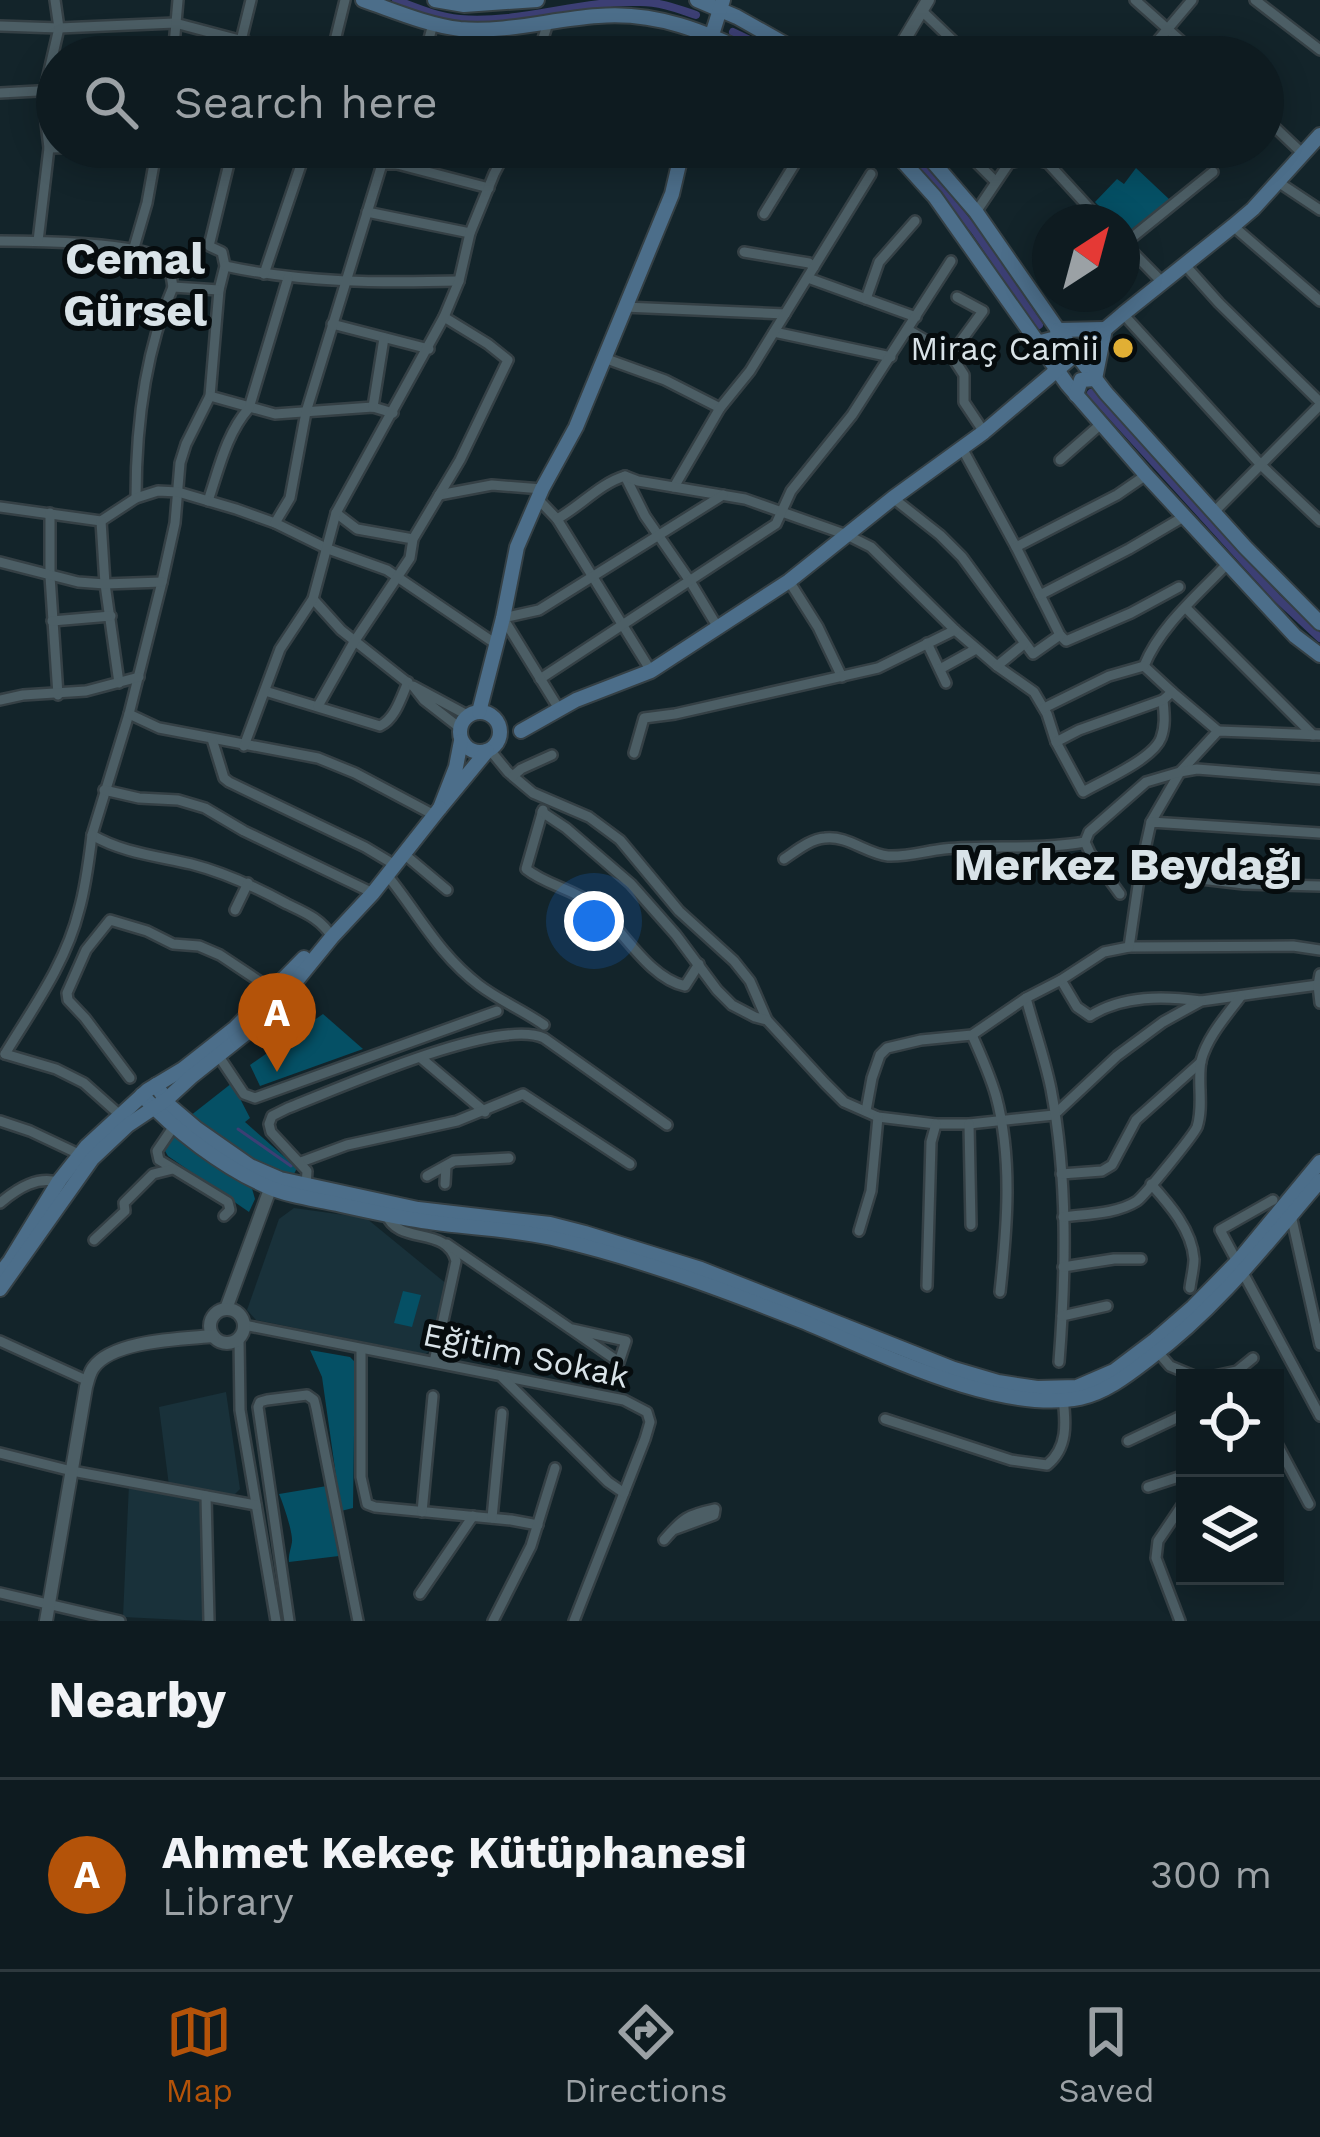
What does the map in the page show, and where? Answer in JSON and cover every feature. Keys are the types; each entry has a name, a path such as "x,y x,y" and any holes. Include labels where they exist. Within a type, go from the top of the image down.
{"main road":[{"path":"363,0 462,29 634,15 668,20 712,35 722,5"},
{"path":"435,0 464,4 537,0"},
{"path":"698,0 722,5 771,36"},
{"path":"689,27 703,17 698,0"},
{"path":"727,36 726,27 737,17"},
{"path":"467,724 470,750 490,749 560,709 651,671 790,580 984,432 1233,226 1320,135"},
{"path":"438,812 496,644 512,563 540,494 576,427 672,194 678,168"},
{"path":"909,168 935,197 1076,395 1295,636 1320,655"},
{"path":"938,168 976,212 1095,379 1320,623"},
{"path":"1058,330 1105,329"},
{"path":"1095,379 1105,329"},
{"path":"1037,344 1056,338 1058,330"},
{"path":"1076,395 1081,380 1095,379"},
{"path":"86,1157 161,1104 374,893 500,734 491,716 467,724"},
{"path":"499,726 521,731"},
{"path":"0,1274 121,1116 157,1085 215,1051"},
{"path":"157,1085 174,1126 242,1174 386,1214 548,1237 617,1255 701,1282 973,1388 1035,1400 1114,1371 1241,1266"},
{"path":"142,1096 170,1106 272,1183 585,1233 700,1269 954,1369 1077,1398 1119,1382 1202,1317 1320,1162"},
{"path":"1283,1206 1320,1181"},
{"path":"0,1289 65,1185"}],"street":[{"path":"55,0 58,36"},
{"path":"174,36 178,0"},
{"path":"242,36 251,0"},
{"path":"336,36 345,0"},
{"path":"1135,0 1177,36"},
{"path":"1161,36 1192,0"},
{"path":"1255,0 1320,50"},
{"path":"907,36 926,5 952,36"},
{"path":"544,36 548,22"},
{"path":"0,26 175,23 229,36"},
{"path":"430,36 433,24"},
{"path":"0,93 36,91"},
{"path":"1284,136 1303,154"},
{"path":"38,241 47,168"},
{"path":"133,251 153,168"},
{"path":"121,1116 84,1083 3,1053 66,949 79,913 104,790 139,677 175,523 180,463 210,396 219,290 226,266 222,252 209,246 228,168"},
{"path":"264,274 300,168"},
{"path":"275,523 290,498 306,412 381,168"},
{"path":"413,168 489,188"},
{"path":"244,746 280,649 313,599 336,513 444,317 459,281 470,233 498,168"},
{"path":"764,214 792,168"},
{"path":"982,168 995,181"},
{"path":"976,212 1005,168"},
{"path":"1053,168 1086,204"},
{"path":"1140,229 1213,172"},
{"path":"674,487 871,174"},
{"path":"1278,182 1320,210"},
{"path":"367,212 470,233"},
{"path":"866,299 880,262 915,221"},
{"path":"1233,226 1320,301"},
{"path":"0,242 133,251 157,256 170,269 173,286 146,373 136,498"},
{"path":"744,252 808,262 814,267"},
{"path":"1140,260 1162,283"},
{"path":"540,679 776,524 791,490 852,416 951,261"},
{"path":"1185,265 1320,404 1214,512"},
{"path":"226,266 288,278 459,281"},
{"path":"208,501 227,442 249,408 288,278"},
{"path":"808,278 916,316"},
{"path":"173,286 219,290"},
{"path":"952,355 983,311 958,297"},
{"path":"624,307 785,314"},
{"path":"1123,314 1262,466 1320,520"},
{"path":"318,706 410,558 413,539 460,460 508,361 444,317"},
{"path":"332,324 429,349"},
{"path":"908,330 952,355 964,375 964,402 984,432"},
{"path":"774,332 891,357"},
{"path":"373,407 384,338"},
{"path":"604,358 665,380 720,408"},
{"path":"210,396 275,415 373,407 393,412"},
{"path":"1060,460 1101,424"},
{"path":"962,448 1066,641 1179,587"},
{"path":"1016,547 1118,495 1146,475"},
{"path":"557,519 604,484 625,476 724,494 782,511 871,547 976,649 1034,692 1083,792 1149,754 1160,742 1167,696"},
{"path":"625,476 645,516 717,626"},
{"path":"439,495 493,485 540,494 651,671"},
{"path":"0,508 100,521 136,498 158,491 178,492 275,523 398,576 496,644"},
{"path":"560,709 503,618 539,610 724,494"},
{"path":"893,497 962,557 1033,654 1060,635"},
{"path":"50,513 58,694"},
{"path":"336,513 357,529 413,539"},
{"path":"1040,595 1185,516"},
{"path":"100,521 119,683"},
{"path":"0,562 105,584 162,581"},
{"path":"1044,708 1109,676 1144,666 1157,641 1228,563"},
{"path":"790,580 842,677"},
{"path":"313,599 354,642 467,724"},
{"path":"1186,608 1316,735"},
{"path":"52,621 111,616"},
{"path":"634,753 644,718 878,668 955,630"},
{"path":"927,643 946,683"},
{"path":"997,666 1024,644"},
{"path":"940,670 976,649"},
{"path":"1144,666 1167,696 1218,731 1316,735"},
{"path":"0,700 139,677"},
{"path":"265,691 380,726 386,724 410,684"},
{"path":"1056,742 1167,696"},
{"path":"129,714 159,728 318,758 438,812"},
{"path":"1129,947 1151,822 1180,772 1218,731"},
{"path":"212,739 229,782 447,890"},
{"path":"490,749 532,793 589,817 620,839 680,911 750,980 767,1020 844,1102 878,1117 969,1124 1054,1115 1117,1056 1201,1000"},
{"path":"513,776 552,755"},
{"path":"1120,894 1085,842 1089,832 1146,782 1197,769 1320,779"},
{"path":"104,790 205,808 374,893"},
{"path":"546,799 526,869 594,905 640,956 676,985 685,986 699,964"},
{"path":"542,812 631,884 732,1006 767,1020"},
{"path":"1151,822 1320,833"},
{"path":"92,835 107,844 248,883 323,923 332,937"},
{"path":"784,859 828,837 887,856 1085,842"},
{"path":"395,865 404,896 451,960 476,983 544,1025"},
{"path":"1140,872 1244,884 1320,886"},
{"path":"235,910 248,883"},
{"path":"130,1078 67,993 86,950 110,920 173,944 199,946 220,955 278,993"},
{"path":"866,1111 872,1078 887,1048 972,1035 1104,952 1129,947 1320,950"},
{"path":"1060,980 1090,1016 1132,1000 1240,996 1319,978 1320,1003"},
{"path":"1061,1174 1112,1166 1136,1120 1201,1062 1240,996"},
{"path":"1026,998 1051,1089 1061,1174 1064,1268 1059,1362"},
{"path":"215,1051 246,1096 255,1099 497,1011"},
{"path":"306,1186 307,1171 271,1132 272,1116 476,1038 530,1033 544,1038 668,1125"},
{"path":"972,1035 1001,1122 1006,1174 1000,1292"},
{"path":"422,1058 484,1112"},
{"path":"1063,1217 1107,1211 1138,1200 1197,1126 1201,1062"},
{"path":"301,1162 347,1145 457,1121 526,1094 630,1164"},
{"path":"859,1232 871,1191 878,1117"},
{"path":"0,1121 86,1157"},
{"path":"927,1286 931,1142 936,1124"},
{"path":"969,1124 970,1225"},
{"path":"174,1126 157,1151 159,1160 228,1202 230,1210 224,1216"},
{"path":"427,1176 454,1161 509,1158"},
{"path":"445,1184 446,1166"},
{"path":"94,1240 153,1174 173,1169"},
{"path":"0,1203 47,1178 65,1185"},
{"path":"272,1183 235,1285 231,1310 239,1334 241,1410 276,1621"},
{"path":"1150,1184 1185,1231 1194,1258 1190,1288"},
{"path":"1320,1345 1283,1206 1220,1230 1320,1417"},
{"path":"386,1214 393,1227 447,1244 619,1362 626,1341 572,1329"},
{"path":"434,1363 456,1261 447,1244"},
{"path":"1064,1268 1141,1259"},
{"path":"1062,1316 1107,1306"},
{"path":"211,1331 216,1312 231,1310"},
{"name":"Eğitim Sokak","path":"239,1334 265,1330 624,1400 647,1412 650,1422 574,1621"},
{"path":"211,1331 220,1342 239,1334"},
{"path":"46,1621 93,1367 123,1349 211,1331"},
{"path":"0,1341 88,1382"},
{"path":"361,1349 363,1495 367,1504 538,1525"},
{"path":"1158,1352 1178,1369"},
{"path":"1244,1369 1253,1358"},
{"path":"501,1376 624,1493"},
{"path":"885,1419 1011,1460 1047,1465 1062,1450 1066,1419 1062,1393"},
{"path":"289,1621 258,1407 267,1400 307,1395 316,1408 358,1621"},
{"path":"422,1512 433,1396"},
{"path":"492,1518 502,1413"},
{"path":"1128,1441 1176,1418"},
{"path":"0,1453 256,1505"},
{"path":"1284,1456 1310,1504"},
{"path":"493,1621 531,1546 555,1468"},
{"path":"1148,1487 1179,1477"},
{"path":"206,1496 209,1621"},
{"path":"1176,1514 1158,1541 1156,1558 1180,1621"},
{"path":"420,1594 473,1516"},
{"path":"260,1529 276,1528"},
{"path":"664,1540 673,1529"},
{"path":"0,1593 120,1621"}],"shaded area":[{"path":"1136,168 1170,200 1140,223 1140,204 1095,202 1117,179 1124,184"},
{"path":"323,1014 363,1049 260,1086 250,1065"},
{"path":"232,1083 250,1118 245,1122 297,1168 293,1176 232,1149 190,1116"},
{"path":"176,1134 251,1185 255,1199 249,1212 168,1156 165,1151"},
{"path":"294,1208 366,1218 448,1285 434,1349 425,1354 256,1320 247,1310 279,1219"},
{"path":"403,1291 421,1295 412,1327 394,1323"},
{"path":"310,1350 355,1362 353,1508 341,1511 322,1377"},
{"path":"226,1392 240,1489 231,1498 169,1486 159,1407"},
{"path":"129,1484 204,1498 204,1621 123,1617"},
{"path":"327,1486 339,1556 289,1562 292,1537 279,1494"}],"waterway":[{"path":"396,0 460,19 505,18 618,2 655,3 696,15"},
{"path":"733,32 741,36"},
{"path":"923,168 975,231 1039,325"},
{"path":"1091,393 1277,598 1320,638"},
{"path":"238,1129 291,1166"}],"place":[{"name":"Miraç Camii","path":"1123,348"},
{"name":"Ahmet Kekeç Kütüphanesi","path":"277,1072"}],"district":[{"name":"Cemal Gürsel","path":"135,284"},
{"name":"Merkez Beydağı","path":"1128,864"}]}
